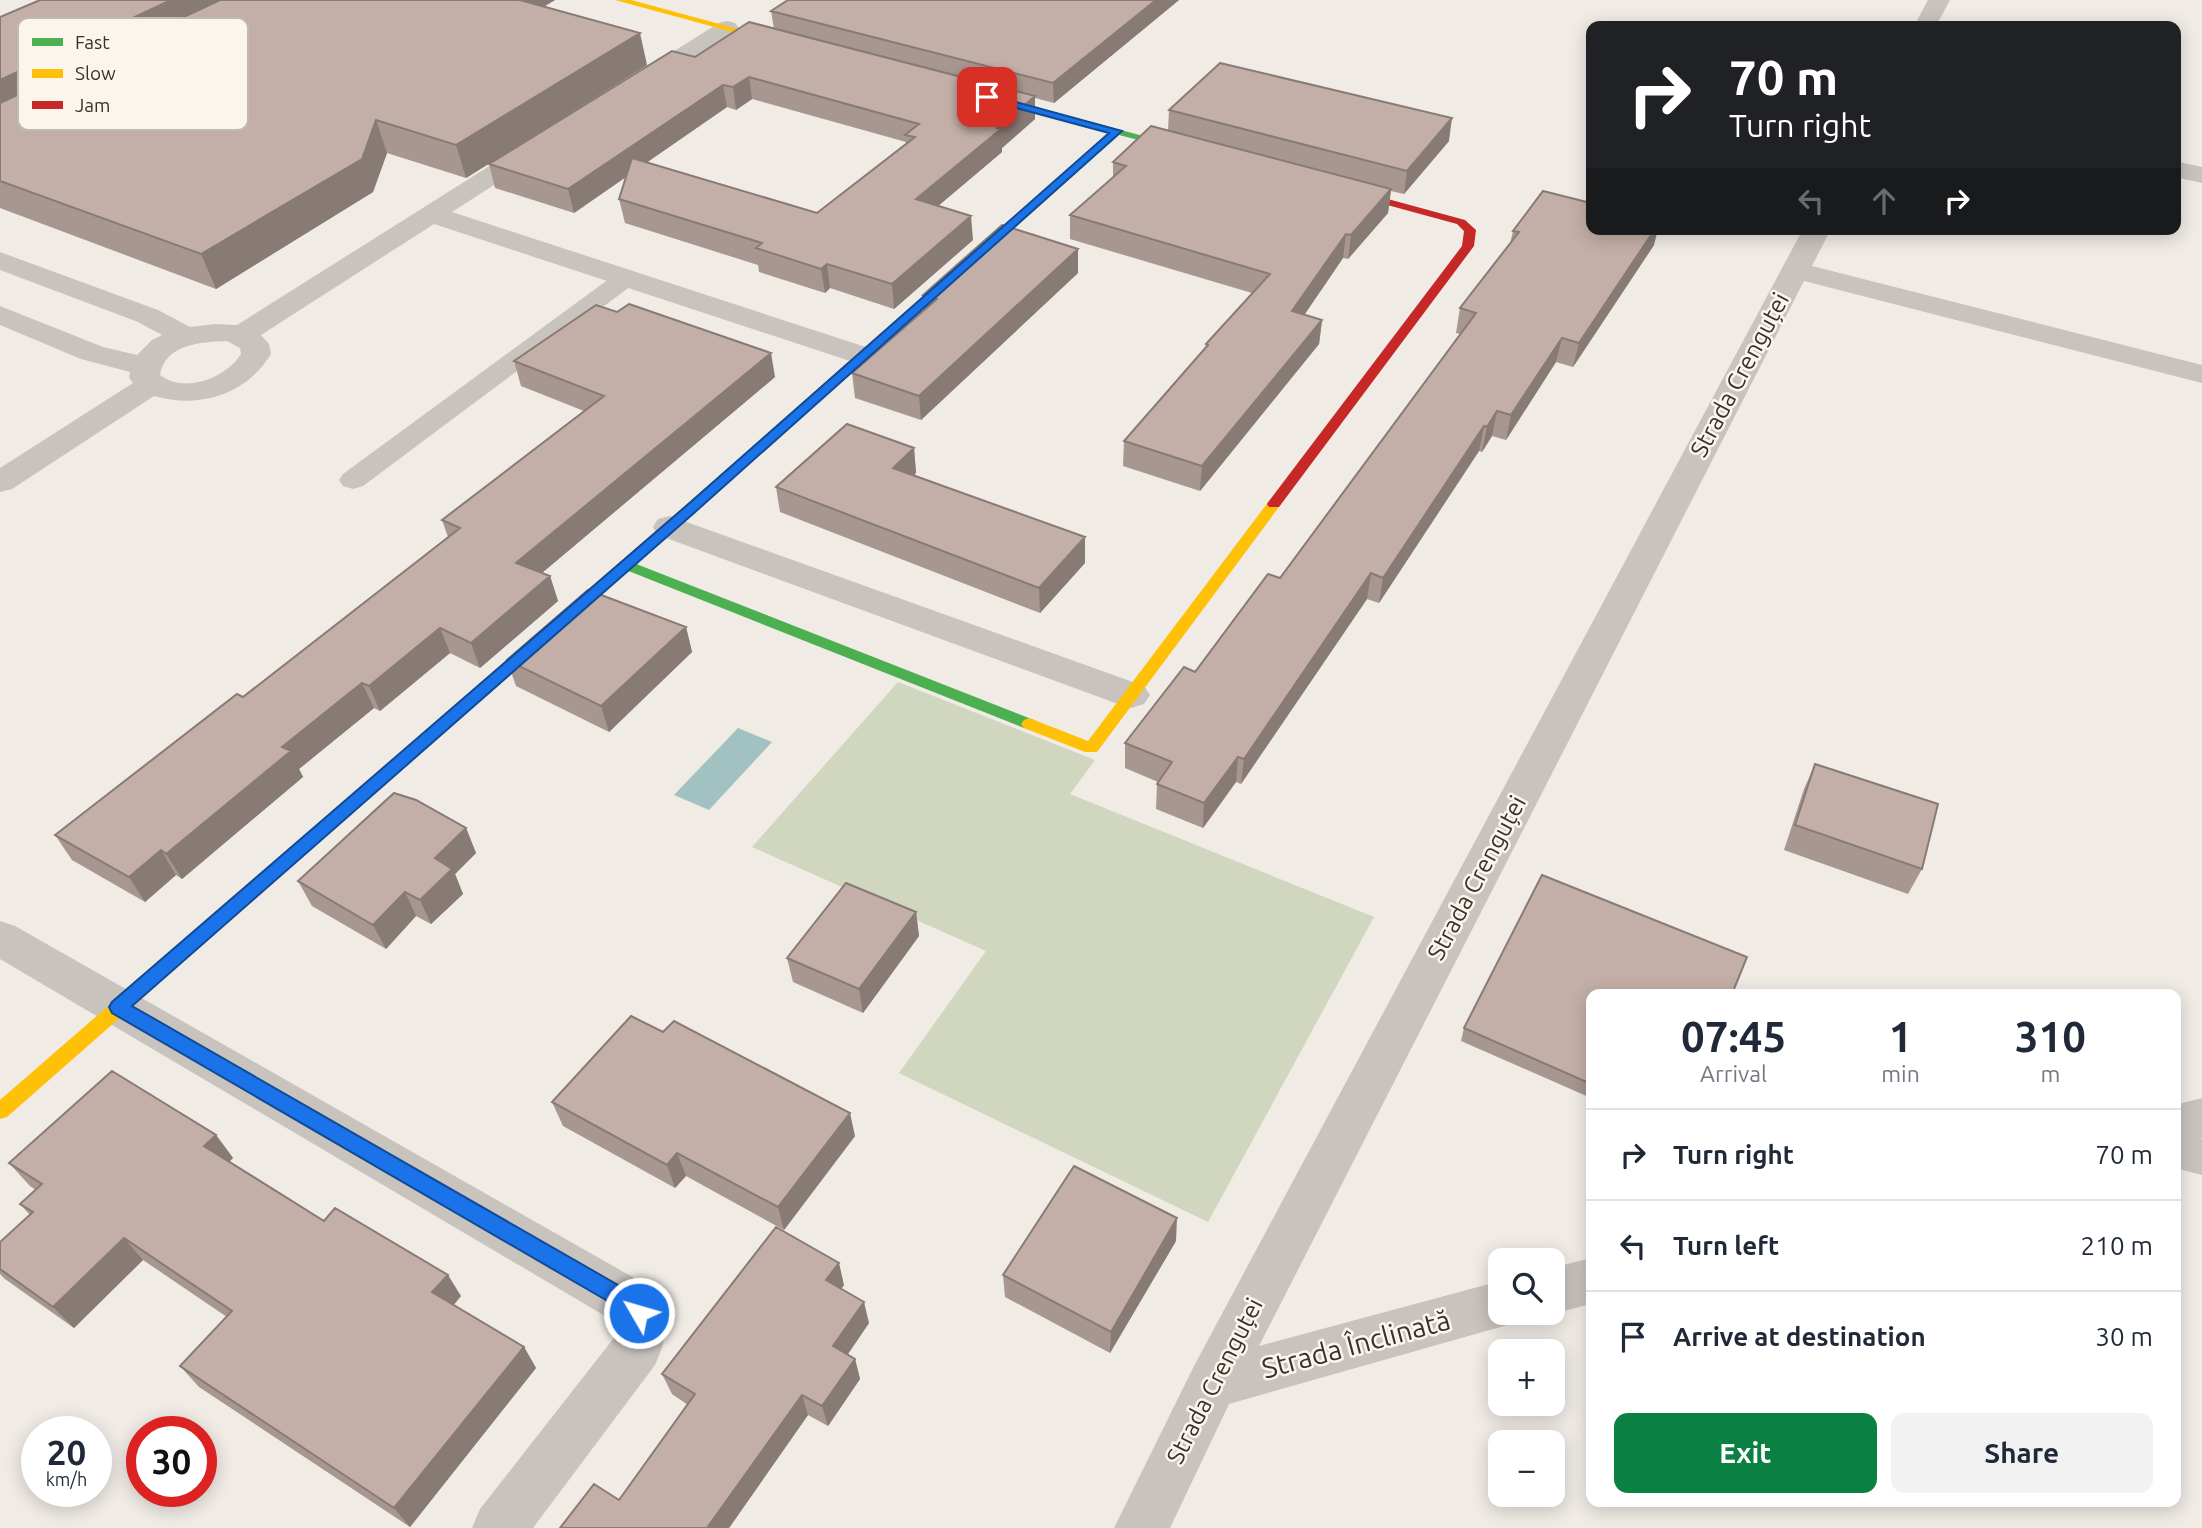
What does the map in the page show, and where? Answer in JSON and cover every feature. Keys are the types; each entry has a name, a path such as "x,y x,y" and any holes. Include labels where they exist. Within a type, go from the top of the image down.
{"street":[{"path":"620,0 808,49"},
{"path":"1928,21 1939,0"},
{"path":"624,92 727,28"},
{"path":"969,92 1208,155"},
{"path":"0,1111 670,527 1116,131"},
{"path":"242,335 555,135"},
{"path":"2181,170 2202,175"},
{"path":"626,565 1091,748 1468,246 1470,230 1461,222 1326,185"},
{"path":"429,214 864,356"},
{"name":"Strada Crenguței","path":"1141,1528 1212,1384 1813,235"},
{"path":"4,266 148,316 185,336"},
{"path":"1795,270 2202,374"},
{"path":"0,315 147,376 176,392 196,391 234,378 248,368 256,354 254,344 242,335 209,332 185,336 160,348 147,376 0,482"},
{"path":"670,527 1131,695"},
{"path":"0,938 618,1296 639,1313 642,1334 637,1348 499,1528"},
{"path":"2181,1123 2202,1118"},
{"path":"1565,1288 1586,1282"},
{"name":"Strada Înclinată","path":"1212,1384 1488,1308"}],"lane":[{"path":"353,480 626,278"},
{"path":"2181,1152 2202,1157"}],"green space":[{"path":"898,682 1095,760 1070,794 1374,917 1208,1222 899,1073 986,951 752,847"}],"water":[{"path":"738,728 772,742 709,810 674,795"}],"building":[{"path":"40,0 171,0 133,18 18,18 18,72 0,80 0,17"},
{"path":"220,0 520,0 640,33 456,145 376,120 362,159 201,254 0,181 0,103 18,95 18,130 248,130 248,18 182,18"},
{"path":"788,0 1156,0 1053,83 771,11"},
{"path":"749,22 1035,96 997,128 1001,129 916,199 971,216 892,284 827,264 821,269 756,248 762,243 619,199 632,158 817,213 915,137 905,135 919,124 749,77 733,87 723,85 568,189 489,164 672,51 695,57"},
{"path":"1220,63 1452,118 1407,171 1169,110"},
{"path":"1151,126 1391,189 1351,235 1346,234 1292,311 1322,320 1202,466 1124,441 1208,345 1206,344 1270,274 1070,215 1126,166 1113,162"},
{"path":"1543,191 1586,202 1586,235 1651,235 1579,343 1562,338 1511,415 1497,411 1487,427 1484,426 1383,578 1371,573 1244,759 1238,757 1204,803 1157,784 1172,762 1125,743 1184,667 1195,672 1268,574 1280,578 1476,313 1460,308 1519,232 1513,231"},
{"path":"1002,225 1078,249 919,396 852,373 937,299 923,295"},
{"path":"629,304 771,353 516,563 550,576 471,643 440,628 369,686 362,683 282,747 291,751 166,854 161,850 129,877 55,835 237,694 243,697 460,528 442,520 604,396 514,361 596,305 617,312"},
{"path":"847,424 914,448 893,468 1085,537 1039,588 776,487"},
{"path":"588,590 686,627 601,706 507,660"},
{"path":"1815,764 1938,804 1922,869 1795,825"},
{"path":"394,793 416,800 466,828 435,858 452,869 420,900 405,892 373,925 298,881"},
{"path":"1542,875 1747,957 1734,989 1586,989 1586,1082 1464,1028"},
{"path":"846,883 916,912 859,989 787,958"},
{"path":"631,1016 663,1032 674,1021 850,1113 778,1207 677,1153 667,1165 552,1102"},
{"path":"112,1071 216,1135 204,1146 324,1221 335,1208 448,1275 432,1292 524,1347 394,1508 180,1366 232,1311 124,1238 53,1307 0,1269 0,1242 33,1212 20,1204 42,1184 9,1163"},
{"path":"1074,1166 1177,1218 1111,1332 1003,1275"},
{"path":"776,1227 839,1263 826,1280 864,1302 833,1346 855,1359 822,1406 802,1395 707,1528 560,1528 594,1484 619,1500 695,1394 662,1374"}],"traffic: fast":[{"path":"984,96 1190,150"},
{"path":"699,501 1117,131"},
{"path":"626,565 1029,724"}],"traffic: slow":[{"path":"620,0 788,44"},
{"path":"1029,724 1091,748 1274,504"},
{"path":"0,1111 242,900"}],"traffic: jam":[{"path":"1274,504 1468,246 1470,230 1461,222 1340,189"},
{"path":"242,900 699,501"}],"route":[{"path":"639,1313 618,1296 118,1007 690,510 1116,131 987,97"}]}
